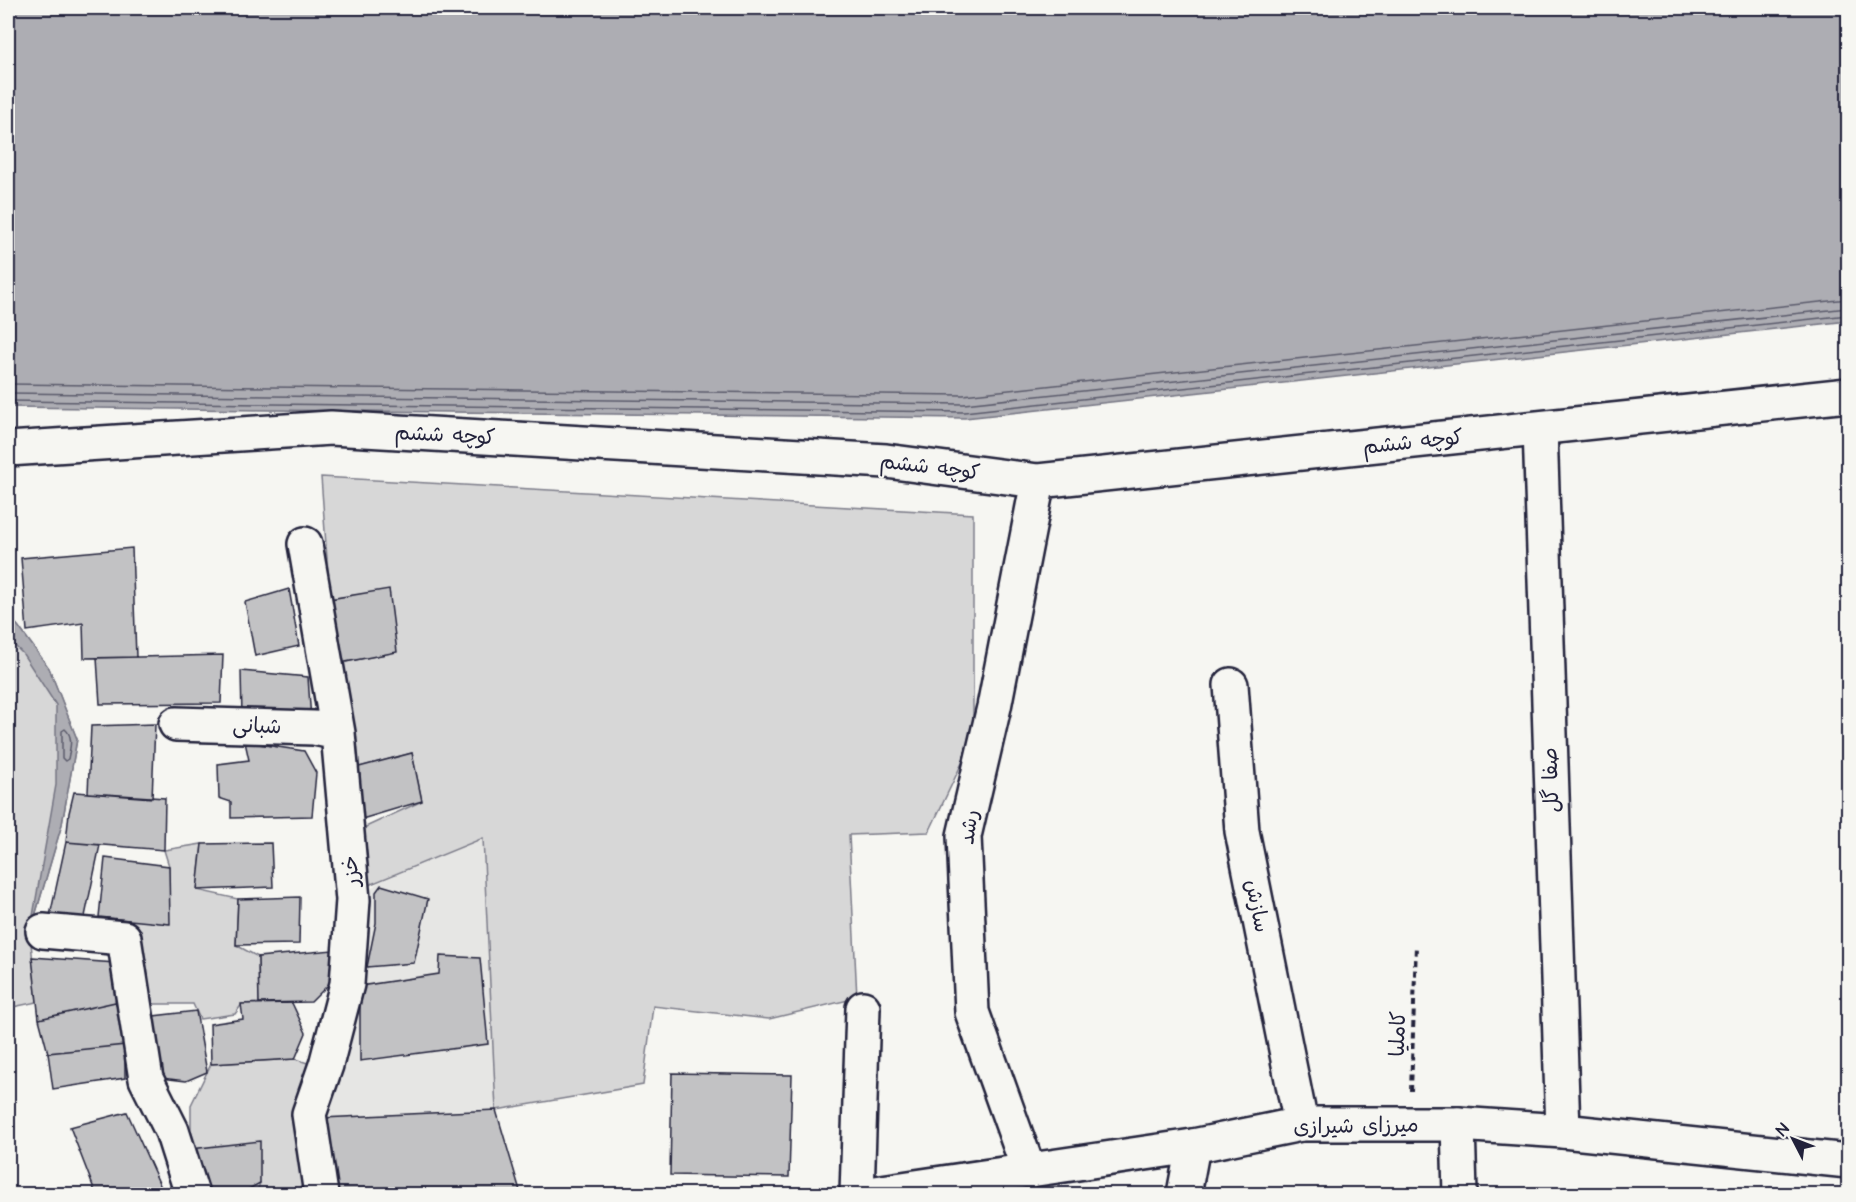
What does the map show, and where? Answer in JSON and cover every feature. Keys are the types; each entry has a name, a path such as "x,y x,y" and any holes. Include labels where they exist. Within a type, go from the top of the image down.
{"street":[{"name":"کوچه ششم","path":"8,449 331,428 886,461 1038,481 1848,395"},
{"name":"صفا گل","path":"1540,428 1563,1131"},
{"name":"رشد","path":"1029,1171 972,1012 964,836 994,707 1038,481"},
{"name":"خزر","path":"305,544 338,733 353,900 347,984 326,1065 309,1114 321,1194"},
{"name":"سازش","path":"1231,685 1242,831 1301,1124"},
{"name":"شبانی","path":"176,724 315,728 338,733"},
{"path":"43,932 124,938 146,1079 172,1131 192,1194"},
{"path":"857,1194 863,1008"},
{"name":"میرزای شیرازی","path":"868,1194 961,1188 1029,1171 1193,1146 1301,1124 1458,1124 1563,1131 1848,1161"},
{"path":"1458,1124 1460,1194"},
{"path":"1184,1194 1193,1146"}],"path":[{"name":"کاملیا","path":"1410,1124 1416,945"}],"shaded area":[{"path":"321,477 973,514 973,740 929,832 849,835 857,998 769,1019 653,1006 643,1085 496,1110 483,838 364,887 357,831 422,801 412,753 359,767 335,664 396,652 389,590 330,599"},
{"path":"8,616 49,668 77,739 62,824 30,933 37,1002 8,1008"},
{"path":"483,838 496,1110 322,1118 364,896 377,883"},
{"path":"202,844 197,890 238,899 236,945 258,957 259,1003 242,1004 235,1014 200,1019 193,1004 145,1004 129,919 169,924 169,866 164,850"},
{"path":"295,1059 311,1064 310,1194 256,1194 260,1183 191,1149 191,1105 211,1064"}],"water":[{"path":"8,8 1848,8 1848,321 965,418 8,407"},
{"path":"8,616 49,668 77,739 62,824 30,933 56,785 56,705 23,654 8,639"}],"building":[{"path":"132,548 136,657 84,658 83,623 27,631 21,558"},
{"path":"289,589 299,646 255,656 245,602"},
{"path":"389,589 397,652 335,664 330,599"},
{"path":"223,655 221,703 100,704 97,658"},
{"path":"241,671 308,677 311,720 242,717"},
{"path":"155,724 152,798 88,793 91,726"},
{"path":"245,742 304,751 316,773 312,816 231,818 231,802 219,798 218,764 249,760"},
{"path":"412,753 422,801 362,819 359,767"},
{"path":"74,792 165,798 164,850 66,842"},
{"path":"66,842 100,845 83,926 48,925"},
{"path":"271,843 273,887 197,890 202,844"},
{"path":"105,858 169,866 170,924 99,917"},
{"path":"381,885 428,899 414,963 367,967 376,923 376,892"},
{"path":"300,897 299,944 236,945 238,899"},
{"path":"333,950 330,983 311,1002 259,1003 258,957"},
{"path":"440,956 480,958 488,1044 360,1061 360,986 439,974"},
{"path":"32,957 116,963 120,1001 39,1019"},
{"path":"120,1001 125,1045 48,1053 39,1019"},
{"path":"292,1003 306,1033 295,1059 211,1064 210,1024 243,1019 241,1004"},
{"path":"196,1011 207,1072 186,1081 153,1077 145,1017"},
{"path":"125,1045 125,1078 53,1089 48,1053"},
{"path":"672,1073 792,1075 789,1177 670,1175"},
{"path":"496,1110 521,1194 334,1194 322,1118"},
{"path":"127,1112 164,1194 96,1194 70,1127"},
{"path":"260,1141 260,1183 240,1194 204,1194 191,1149"}]}
